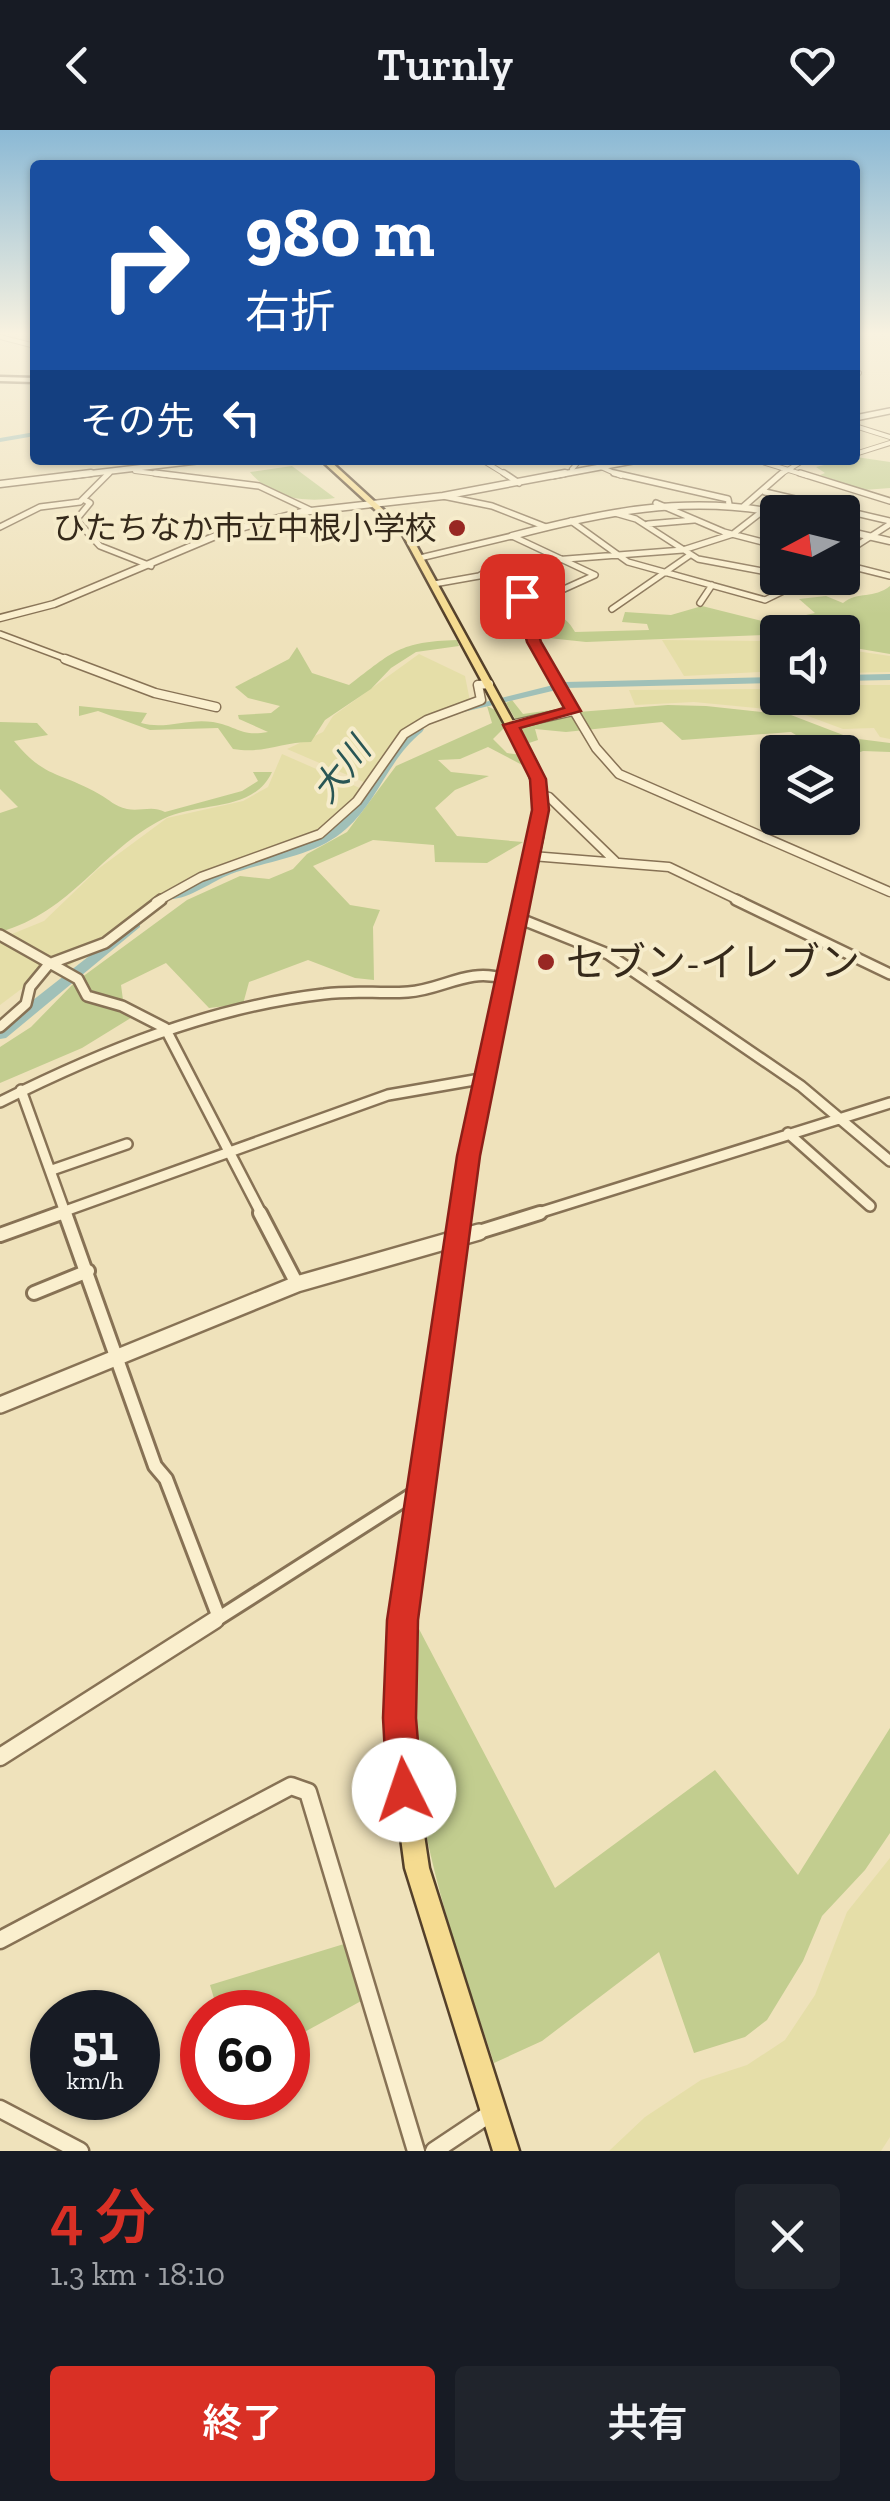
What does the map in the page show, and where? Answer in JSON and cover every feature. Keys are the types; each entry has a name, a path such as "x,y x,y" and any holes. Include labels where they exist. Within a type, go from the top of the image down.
{"main road":[{"path":"331,465 396,520 511,725 534,770 541,795 486,1078 467,1235 422,1489 400,1662 407,1819 430,1914 506,2151"}],"street":[{"path":"860,428 890,440"},
{"path":"860,452 890,440"},
{"path":"0,484 162,465"},
{"path":"490,465 519,483"},
{"path":"572,470 576,465"},
{"path":"0,618 40,610 225,532 310,510 443,496 607,465"},
{"path":"774,465 890,501"},
{"path":"744,506 795,465"},
{"path":"601,466 614,475 674,485 728,499 729,504"},
{"path":"84,500 111,471"},
{"path":"135,471 259,486 310,510"},
{"path":"765,492 890,522"},
{"path":"443,496 492,506 546,527"},
{"path":"0,527 40,507 84,500 90,503 75,518 92,538 151,566"},
{"path":"656,503 760,541"},
{"path":"420,558 656,503 729,504 760,509"},
{"path":"612,512 648,524 694,520"},
{"path":"612,609 686,553 732,534 760,513"},
{"path":"571,521 628,562 765,600 775,595"},
{"path":"860,543 890,522"},
{"path":"648,524 659,537 686,553"},
{"path":"860,535 890,541"},
{"path":"512,536 556,560 596,575 564,589"},
{"path":"434,584 487,572 500,564 615,552 686,553 760,567"},
{"path":"860,568 890,576"},
{"path":"487,572 522,596 534,642 596,748 619,774 890,892"},
{"path":"700,603 712,585"},
{"path":"0,634 155,694 216,707"},
{"path":"0,1027 26,1004 33,982 50,964 104,943 144,909 192,882 320,834 357,801 404,734 427,720 478,702 478,685 489,684"},
{"path":"511,725 573,711"},
{"path":"541,795 549,797 616,862"},
{"path":"532,856 670,867 890,974"},
{"path":"518,918 608,954 839,1117 890,1161"},
{"path":"0,935 73,977 86,996 122,1006 164,1028 226,1154 298,1284"},
{"path":"0,1102 93,1055 231,1008 372,989 410,992 478,975 504,979"},
{"path":"0,1236 388,1095 486,1078"},
{"path":"22,1090 155,1466 166,1479 218,1616"},
{"path":"0,1405 298,1284 890,1103"},
{"path":"788,1133 870,1206"},
{"path":"52,1170 127,1144"},
{"path":"34,1293 88,1271"},
{"path":"0,1756 422,1489"},
{"path":"0,1940 291,1786 308,1792 416,2151"},
{"path":"0,2110 80,2151"},
{"path":"434,2151 493,2112"}],"shaded area":[{"path":"662,640 760,641 760,672 684,676"},
{"path":"860,652 890,656 890,672 860,673"},
{"path":"419,654 465,676 470,701 406,729 391,743 366,783 287,749 323,732 333,716"},
{"path":"860,685 890,685 890,739 880,737 874,728 843,729 805,715 860,715"},
{"path":"760,689 760,708 694,702 635,705 629,690"},
{"path":"282,754 362,789 327,826 297,841 188,878 65,969 7,936 44,921 98,869 167,818 243,801 268,787"},
{"path":"0,939 41,964 28,984 0,1005"},
{"path":"890,1858 890,2137 881,2151 609,2151 645,2117 701,2080 747,2065 785,2040 815,1995 847,1912"}],"green space":[{"path":"860,458 890,462 890,488 864,490 820,475 825,473 816,467 860,465"},
{"path":"292,466 335,498 289,497 268,488 250,472"},
{"path":"890,586 890,654 860,649 860,615 806,615 815,613 799,599 826,596 843,603"},
{"path":"528,606 561,616 575,632 649,630 647,624 622,622 625,612 671,615 702,606 760,620 760,635 586,642 539,637"},
{"path":"457,640 459,646 416,652 391,668 371,689 325,720 311,742 233,749 218,728 150,730 98,711 79,716 79,706 147,713 141,723 150,725 203,721 245,732 268,732 238,715 271,713 280,706 248,698 235,687 289,659 297,647 312,673 349,685 398,650"},
{"path":"512,700 523,714 565,708 578,712 706,706 760,712 760,715 791,715 843,735 791,732 682,740 662,722 566,732 535,729 538,740 529,743 506,703"},
{"path":"487,706 497,711 506,726 493,739 507,753 522,755 526,767 488,747 460,759 438,760 451,772 489,776 455,790 435,808 457,836 523,842 487,863 435,862 434,845 373,840 313,866 350,905 380,910 373,927 374,980 355,978 308,960 249,982 243,1004 209,1008 166,963 121,985 123,1000 134,1016 82,1048 0,1083 0,1047 31,1027 74,983 187,900 240,876 269,879 293,869 307,854 347,832 396,766 492,723"},
{"path":"0,722 37,723 48,735 14,741 25,753 44,769 127,809 165,812 242,791 258,781 253,772 272,772 263,785 239,800 163,819 121,847 47,910 0,932 0,813 18,807 0,789"},
{"path":"860,739 890,743 890,752 860,752"},
{"path":"419,1629 555,1888 715,1770 798,1875 890,1728 890,1833 865,1870 822,1916 803,1961 767,2020 745,2037 694,2053 659,1952 542,2041 494,2063 443,1904 419,1795 413,1685"},
{"path":"344,1944 363,2000 310,2029 310,1990 211,1990 210,1985"}],"waterway":[{"path":"0,440 30,435"},
{"name":"大川","path":"860,678 890,677"},
{"name":"大川","path":"459,710 565,685 760,680"},
{"name":"大川","path":"172,896 219,874 305,847 331,834 353,815 396,750 418,729"},
{"name":"大川","path":"0,1034 135,924"}],"place":[{"name":"ひたちなか市立中根小学校","path":"457,528"},
{"name":"セブン-イレブン","path":"546,962"}],"route":[{"path":"404,1790 400,1718 402,1620 468,1156 540,810 538,779 511,725 573,711 534,642 522,596"}]}
